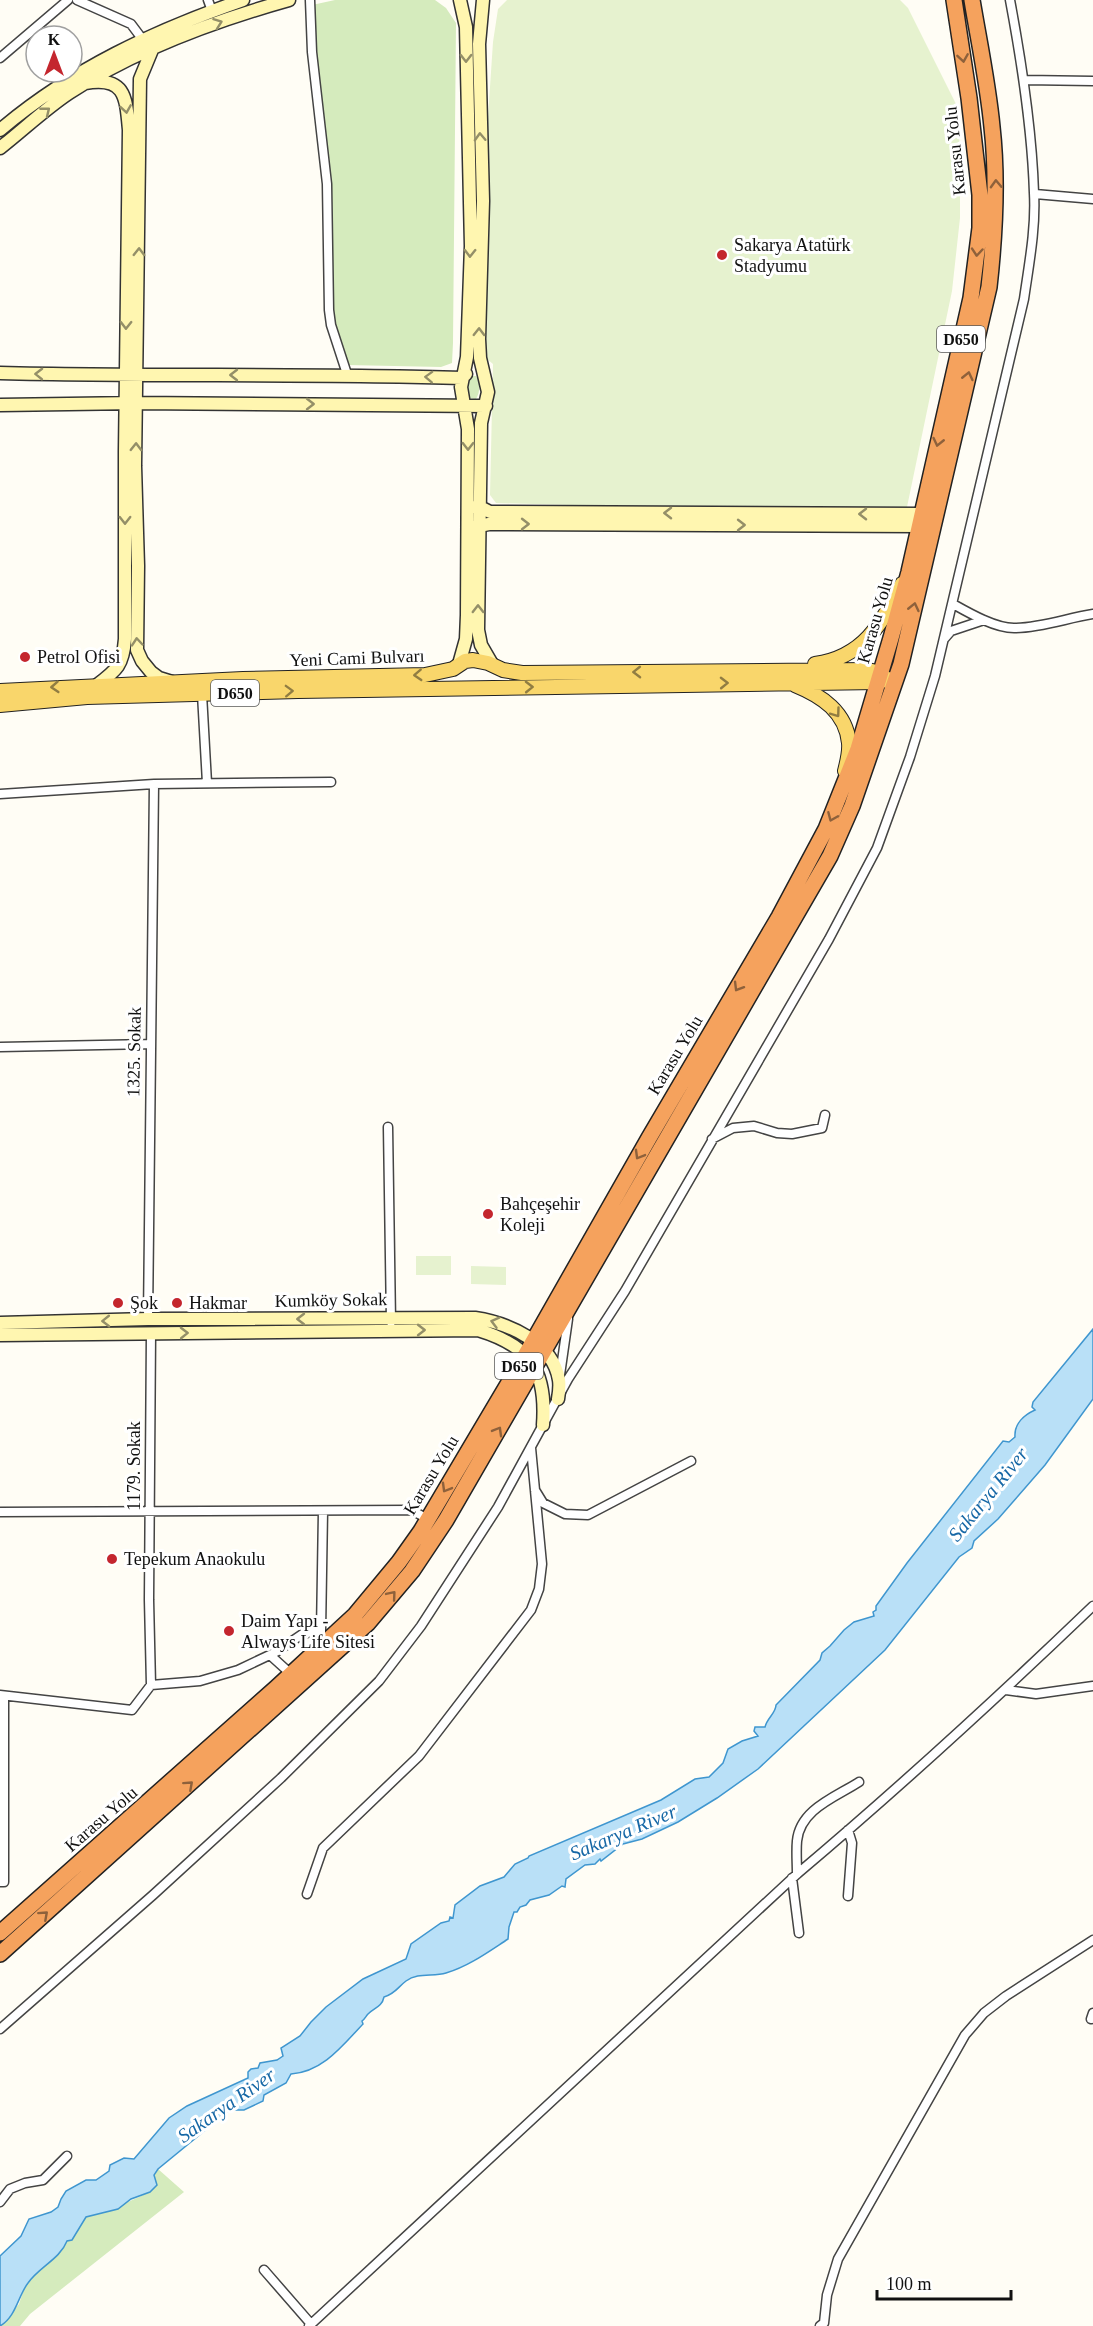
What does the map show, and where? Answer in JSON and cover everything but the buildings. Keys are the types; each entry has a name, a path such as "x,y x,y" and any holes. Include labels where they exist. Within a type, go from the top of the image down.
{"highway":[{"name":"Karasu Yolu","path":"0,1933 291,1674 327,1633 355,1615 399,1562 530,1360 532,1340 790,897 826,829 843,791 884,682 971,298 980,228 980,195 954,0"},
{"name":"Karasu Yolu","path":"884,682 901,664 989,286 995,230 996,190 992,127 972,0"},
{"path":"0,1954 368,1623 412,1571 446,1520 530,1360 544,1352 830,855 852,806 884,682"}],"main road":[{"path":"779,669 830,662 850,652 869,638 882,622 909,572"},
{"name":"Yeni Cami Bulvarı","path":"0,691 173,682 425,675 453,669 459,664 473,660 492,664 503,670 522,673 868,670 884,682"},
{"path":"459,664 456,677 463,686 477,688 491,676 492,664"},
{"path":"788,682 817,694 838,713 845,727 849,744 843,791"},
{"name":"Yeni Cami Bulvarı","path":"0,705 87,697 202,694 884,682"}],"street":[{"path":"0,58 68,0"},
{"path":"0,130 66,80 96,62 210,5 243,0"},
{"path":"0,148 85,83 152,50 208,27 289,0"},
{"path":"310,0 312,52 327,184 329,310 331,325 347,374"},
{"path":"460,0 466,27 471,246 467,357 460,387 468,429 474,507"},
{"path":"466,0 476,0"},
{"path":"459,664 466,639 481,423 488,392 480,358 479,339 483,201 479,44 483,0"},
{"path":"949,0 957,19"},
{"path":"0,2029 161,1888 281,1778 379,1681 421,1626 498,1507 568,1379 625,1291 829,939 877,848 910,758 935,676 1024,299 1035,194 1025,80 1010,0"},
{"path":"82,1 131,24 143,40"},
{"path":"131,376 140,79 152,50"},
{"path":"1025,80 1093,81"},
{"path":"85,83 107,81 123,95 127,104 137,650 151,672 159,678 173,682"},
{"path":"1035,194 1093,199"},
{"path":"0,373 131,376 347,374 462,378 473,370 484,374"},
{"path":"97,685 115,671 121,664 124,654 131,404"},
{"path":"0,405 486,406"},
{"path":"474,507 490,512 920,520"},
{"path":"473,527 489,524 920,520"},
{"path":"473,527 478,630 481,645 492,664"},
{"path":"952,604 984,620 1011,629 1093,614"},
{"path":"944,639 951,631 984,620"},
{"path":"202,694 207,783"},
{"path":"0,794 154,784 332,782"},
{"name":"1325. Sokak","path":"147,1320 154,784"},
{"path":"0,1047 151,1044"},
{"path":"712,1139 734,1128 754,1126 777,1133 792,1134 822,1128 825,1115"},
{"path":"388,1127 391,1324"},
{"path":"558,1399 566,1328 571,1305"},
{"name":"Kumköy Sokak","path":"0,1335 151,1333 391,1324 475,1318 515,1328 532,1340 555,1367 560,1381"},
{"name":"Kumköy Sokak","path":"0,1323 147,1320 391,1324 478,1330 507,1342 530,1360"},
{"name":"1179. Sokak","path":"151,1333 149,1600 151,1685"},
{"path":"530,1360 542,1385 545,1405 543,1425"},
{"path":"307,1894 323,1848 418,1756 531,1610 539,1589 542,1564 531,1448"},
{"path":"534,1490 543,1503 565,1514 588,1515 692,1461"},
{"path":"0,1512 411,1510 428,1519"},
{"path":"0,1882 4,1882 2,1695 132,1710 151,1685 200,1681 238,1670 270,1655 304,1633 327,1633 321,1617 323,1511"},
{"path":"264,2270 310,2325 795,1876 1006,1690 1093,1606"},
{"path":"270,1655 291,1674"},
{"path":"1006,1690 1036,1694 1093,1686"},
{"path":"799,1934 795,1876 797,1838 804,1820 813,1810 859,1782"},
{"path":"848,1830 852,1843 848,1896"},
{"path":"820,2326 824,2323 827,2295 838,2259 965,2035 984,2013 1006,1996 1093,1940"},
{"path":"0,2202 10,2189 24,2183 43,2180 67,2156"}],"green space":[{"path":"335,0 435,0 446,8 456,23 453,343 452,363 441,367 347,365 333,324 312,5"},
{"name":"Sakarya Atatürk Stadyumu","path":"507,0 900,0 908,8 957,106 960,149 960,218 952,291 907,507 862,513 496,503 490,495 493,364 486,358 488,117 493,42 498,9"},
{"path":"476,376 479,381 476,399 469,398 467,393 468,379"},
{"path":"416,1256 451,1256 451,1275 416,1275"},
{"path":"471,1266 506,1267 506,1285 471,1284"},
{"path":"158,2169 184,2192 30,2314 20,2326 1,2326 19,2304 29,2281 39,2269 48,2264 86,2217 108,2211 150,2192 156,2181 154,2175"}],"water":[{"name":"Sakarya River","path":"1093,1329 1093,1399 1045,1465 998,1519 974,1541 972,1548 959,1557 885,1650 758,1769 678,1822 642,1839 623,1844 595,1864 585,1865 566,1879 565,1887 562,1886 549,1895 530,1900 514,1912 508,1939 463,1967 406,1981 394,1992 384,1997 382,2003 362,2021 363,2024 323,2063 291,2074 286,2083 264,2095 263,2101 244,2110 230,2110 158,2169 154,2175 157,2185 150,2192 131,2199 118,2209 86,2217 72,2240 67,2241 60,2253 28,2283 10,2317 0,2326 0,2256 21,2236 29,2219 51,2212 58,2207 66,2191 86,2180 96,2180 109,2171 110,2165 124,2158 134,2159 169,2118 187,2106 248,2078 248,2072 258,2068 260,2063 277,2060 283,2056 281,2048 300,2036 326,2007 363,1979 406,1959 411,1944 441,1923 449,1921 450,1917 453,1918 455,1905 480,1886 504,1877 515,1864 529,1856 661,1800 695,1779 709,1777 723,1763 728,1749 758,1736 754,1731 755,1727 765,1727 776,1705 820,1660 822,1653 844,1630 854,1622 874,1616 876,1606 907,1563 1003,1441 1009,1442 1015,1437 1020,1420 1035,1410 1032,1407 1033,1402"}],"place":[{"name":"Sakarya Atatürk Stadyumu","path":"722,255"},
{"name":"Petrol Ofisi","path":"25,657"},
{"name":"Bahçeşehir Koleji","path":"488,1214"},
{"name":"Şok","path":"118,1303"},
{"name":"Hakmar","path":"177,1303"},
{"name":"Tepekum Anaokulu","path":"112,1559"},
{"name":"Daim Yapı - Always Life Sitesi","path":"229,1631"}]}
